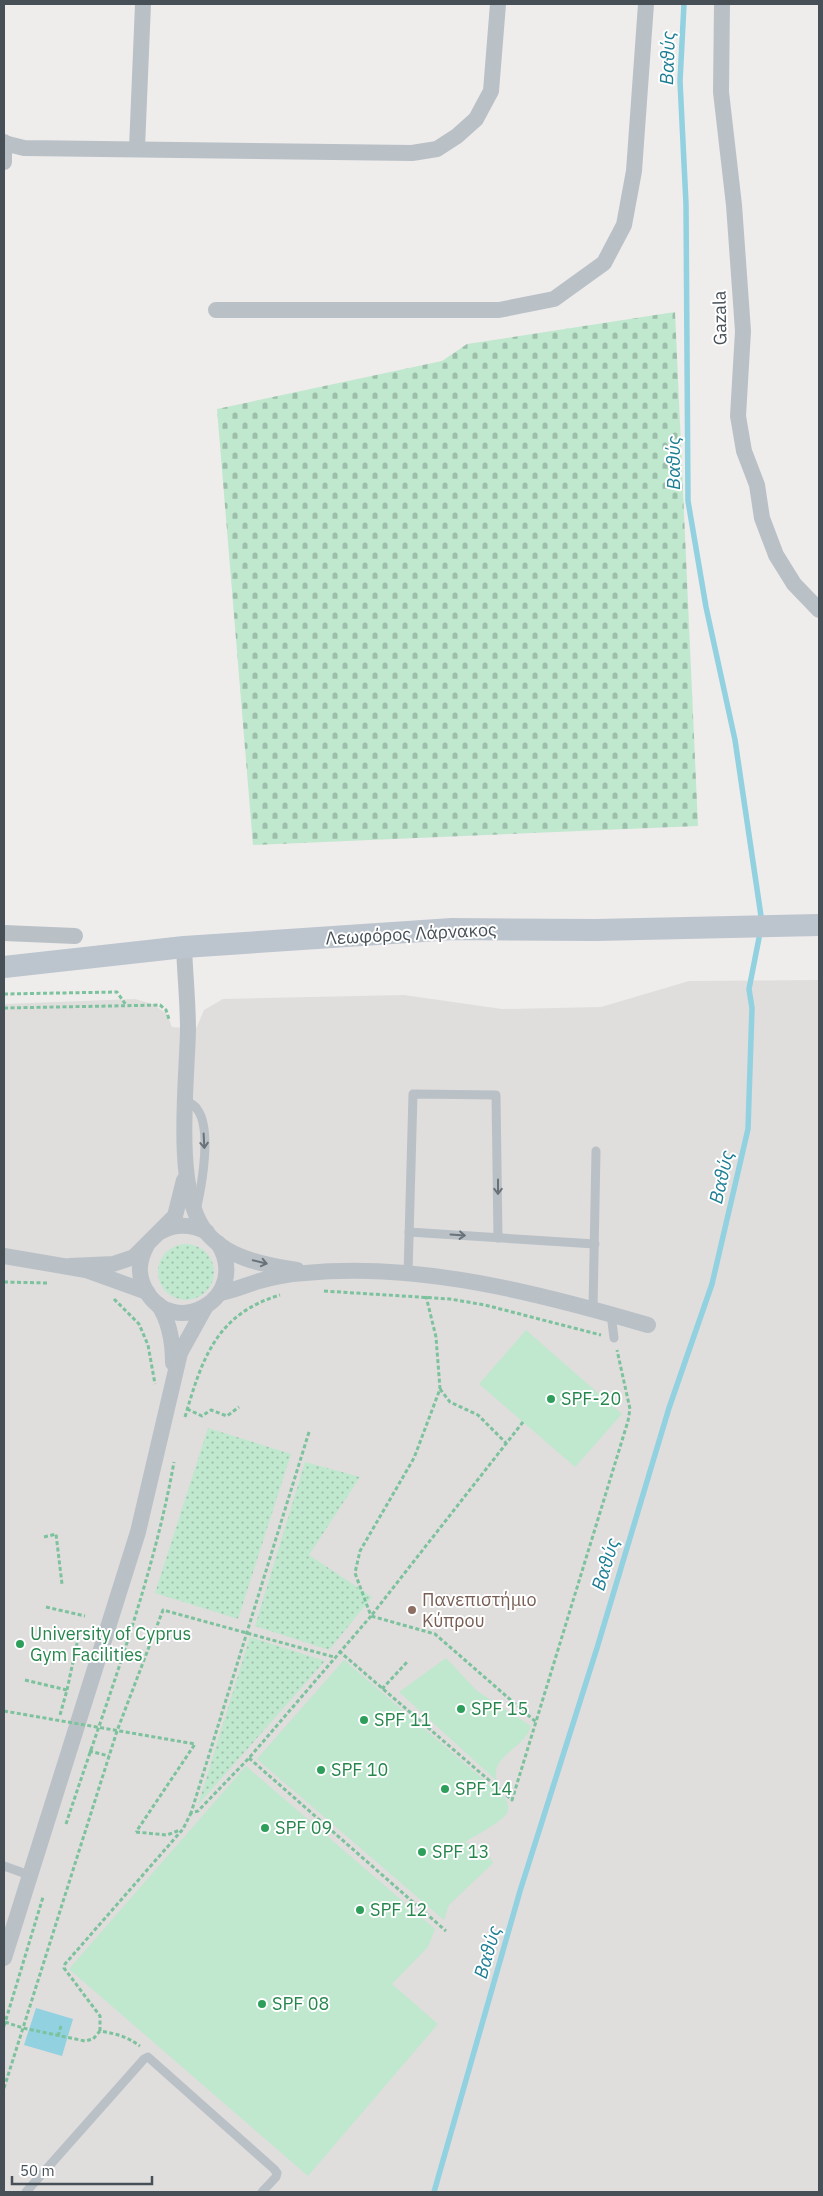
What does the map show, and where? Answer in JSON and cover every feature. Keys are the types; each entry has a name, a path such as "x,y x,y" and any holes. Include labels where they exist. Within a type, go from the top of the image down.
{"main road":[{"name":"Λεωφόρος Λάρνακος","path":"4,967 184,947 452,929 596,930 819,925"}],"street":[{"path":"137,148 144,28 143,4"},
{"path":"4,162 4,143 24,148 412,153 437,149 457,136 476,119 491,91 498,4"},
{"path":"216,310 499,310 554,299 604,264 624,225 634,171 646,4"},
{"name":"Gazala","path":"722,4 721,92 734,205 742,331 738,416 744,451 757,485 762,518 776,555 794,584 819,610"},
{"path":"4,933 75,936"},
{"path":"166,1390 180,1352 206,1306 220,1293 226,1280 227,1266 224,1253 196,1211 189,1192 186,1158 185,1100 188,1030 184,947"},
{"path":"70,1266 113,1264 134,1257 175,1216 179,1204 186,1158"},
{"path":"4,1958 148,1494 173,1346 167,1321 158,1304 147,1292 141,1280 139,1268 141,1256 151,1240 168,1228 182,1225 195,1226 212,1236 228,1250 246,1258 291,1269 317,1272"},
{"path":"4,1256 70,1266 114,1278 147,1292"},
{"path":"220,1293 289,1275 317,1272 348,1271 408,1274 504,1287 648,1325"},
{"path":"158,1304 169,1310 182,1313 206,1306"}],"lane":[{"path":"408,1274 412,1094 496,1095 498,1238"},
{"path":"185,1100 197,1108 201,1115 204,1137 204,1170 196,1211"},
{"path":"593,1309 596,1152"},
{"path":"409,1232 595,1244"},
{"path":"611,1314 614,1338"},
{"path":"4,1866 29,1874"},
{"path":"26,2192 144,2059 148,2057 274,2169 277,2173 276,2176 262,2192"}],"path":[{"path":"4,994 117,992 126,1005"},
{"path":"4,1008 160,1005 168,1013 169,1027"},
{"path":"4,1282 50,1283"},
{"path":"316,1291 426,1296 485,1305 614,1338 630,1409 628,1421 512,1800 339,1651"},
{"path":"192,1395 204,1357 226,1326 243,1312 263,1300 285,1294"},
{"path":"371,1616 355,1574 360,1551 414,1458 440,1389 436,1337 426,1296"},
{"path":"112,1298 139,1324 148,1345 153,1382 166,1390"},
{"path":"440,1389 450,1402 478,1415 506,1443"},
{"path":"187,1409 202,1416 211,1410 227,1416 239,1407"},
{"path":"191,1813 198,1811 249,1758 371,1616 523,1422"},
{"path":"5,2022 23,2028 85,2041 94,2039 100,2031 100,2016 64,1968 65,1964 183,1829 191,1813 309,1432"},
{"path":"44,1537 56,1534 62,1584"},
{"path":"46,1608 86,1616"},
{"path":"4,2088 117,1731 164,1610 334,1657"},
{"path":"371,1616 435,1634 536,1722"},
{"path":"58,1724 68,1690 77,1643"},
{"path":"382,1689 408,1660"},
{"path":"25,1680 68,1690"},
{"path":"4,1711 194,1744 136,1832 167,1836 183,1829"},
{"path":"249,1758 446,1930"},
{"path":"58,2036 61,2026"},
{"path":"100,2031 126,2036 140,2046 148,2057"}],"shaded area":[{"name":"Πανεπιστήμιο Κύπρου","path":"819,980 819,2192 4,2192 4,1004 135,999 153,1004 167,1014 172,1027 196,1029 204,1010 223,999 404,995 502,1009 601,1007 689,981"}],"green space":[{"path":"675,312 698,826 253,845 217,409 442,361 467,344"},
{"path":"180,1244 192,1244 202,1248 210,1256 214,1272 210,1288 202,1296 192,1300 180,1300 170,1296 162,1288 158,1278 158,1266 162,1256 170,1248"},
{"name":"SPF-20","path":"526,1330 622,1414 575,1467 479,1384"},
{"path":"208,1428 291,1454 238,1619 155,1593"},
{"path":"305,1462 360,1477 309,1555 372,1597 329,1650 255,1626"},
{"path":"250,1637 325,1661 198,1805"},
{"name":"SPF 15","path":"446,1658 477,1691 531,1726 528,1734 498,1765 496,1772 497,1781 399,1692"},
{"path":"344,1660 505,1798 507,1802 508,1810 502,1818 490,1828 465,1842 491,1859 493,1863 449,1905 444,1920 257,1759"},
{"name":"SPF 08","path":"246,1766 435,1929 428,1947 392,1984 438,2024 308,2176 69,1969"}],"water":[{"path":"36,2008 73,2019 62,2056 24,2045"}],"waterway":[{"name":"Βαθύς","path":"684,4 680,81 686,204 688,501 706,607 735,740 761,916"},
{"name":"Βαθύς","path":"434,2192 520,1891 597,1648 669,1408 712,1284 748,1129 752,1008 749,989 759,938"}],"place":[{"name":"SPF-20","path":"551,1399"},
{"name":"Πανεπιστήμιο Κύπρου","path":"412,1610"},
{"name":"University of Cyprus Gym Facilities","path":"20,1644"},
{"name":"SPF 15","path":"461,1709"},
{"name":"SPF 11","path":"364,1720"},
{"name":"SPF 10","path":"321,1770"},
{"name":"SPF 14","path":"445,1789"},
{"name":"SPF 09","path":"265,1828"},
{"name":"SPF 13","path":"422,1852"},
{"name":"SPF 12","path":"360,1910"},
{"name":"SPF 08","path":"262,2004"}]}
